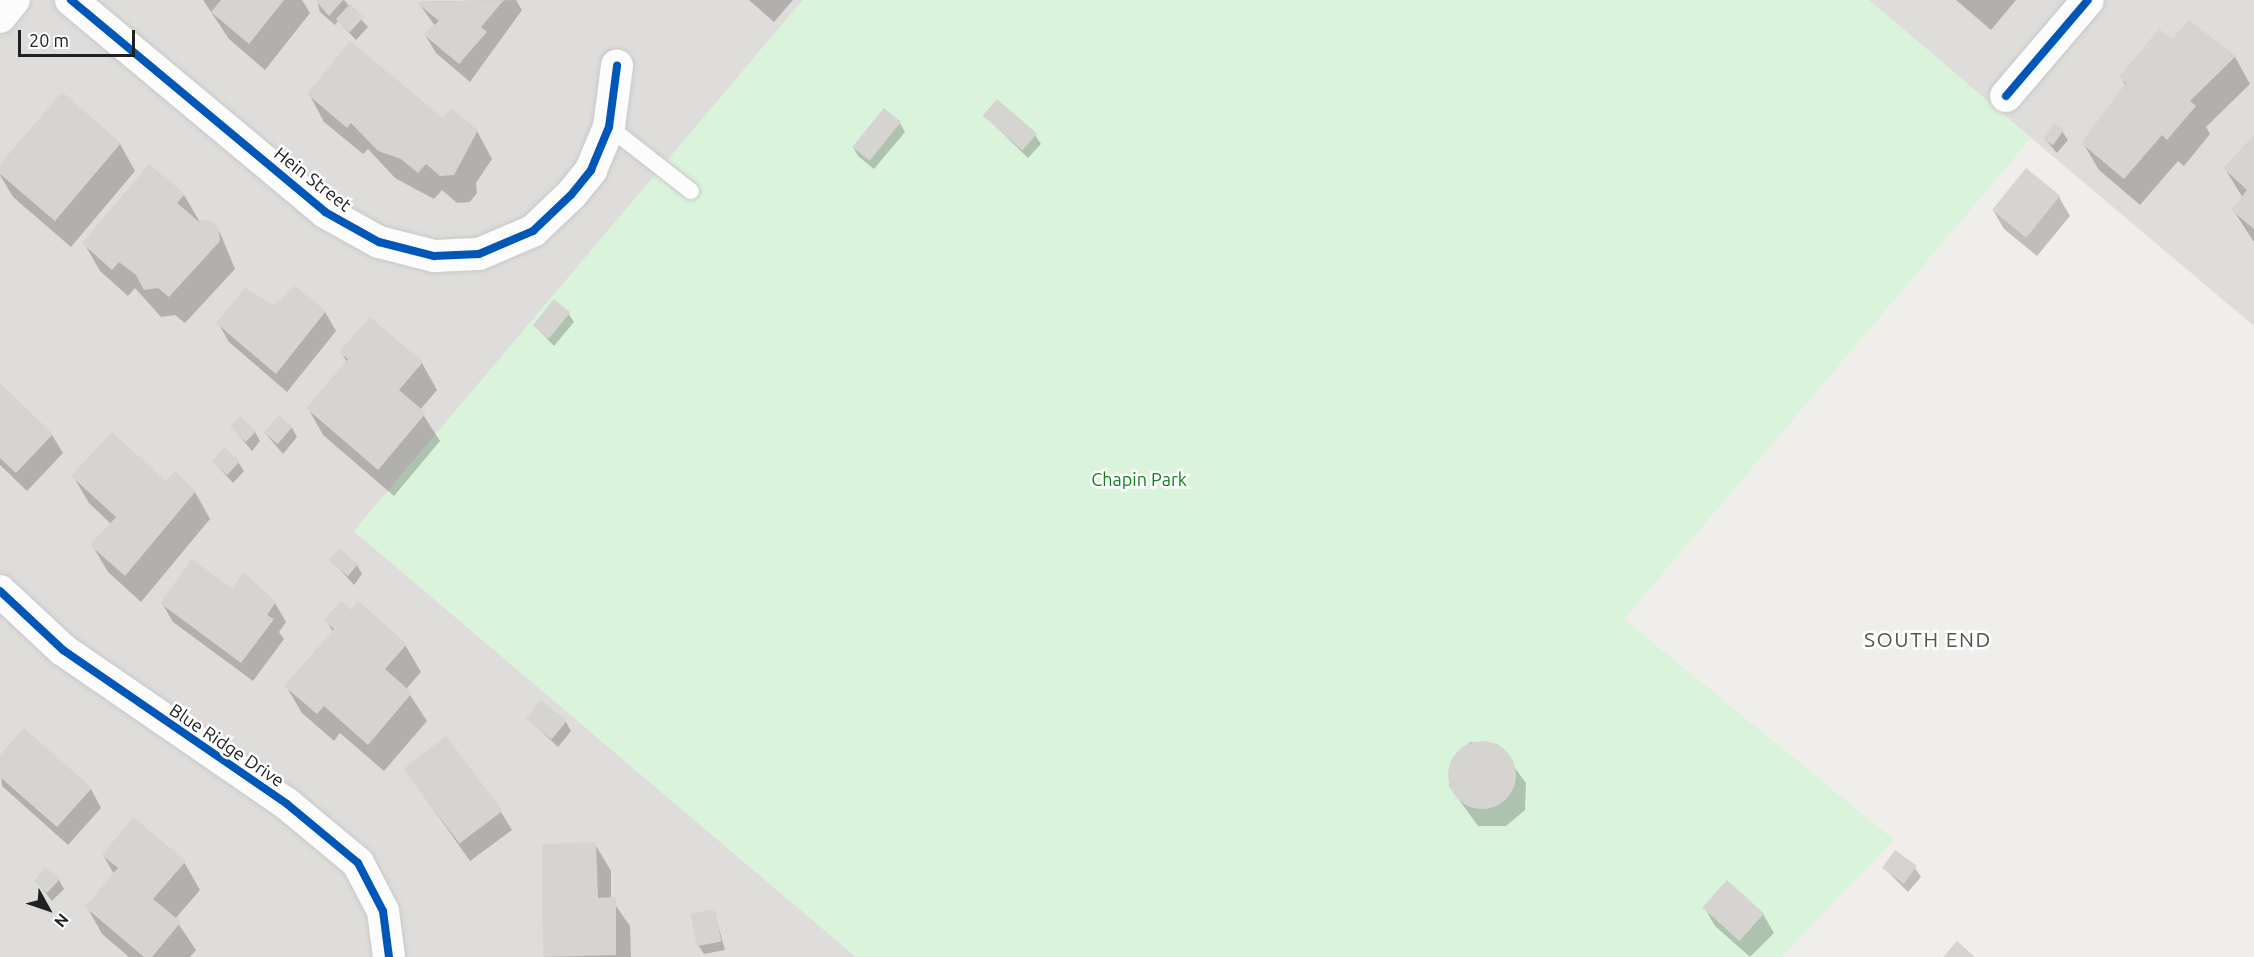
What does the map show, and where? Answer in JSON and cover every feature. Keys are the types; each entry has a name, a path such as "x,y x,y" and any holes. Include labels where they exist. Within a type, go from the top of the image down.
{"street":[{"path":"0,17 14,0"},
{"name":"Hein Street","path":"71,0 325,212 379,242 434,256 479,254 533,231 591,170 609,127 617,66"},
{"path":"2006,96 2088,0"},
{"name":"Blue Ridge Drive","path":"0,591 63,650 287,804 358,863 382,911 389,957"}],"lane":[{"path":"609,127 691,191"}],"shaded area":[{"path":"0,0 803,0 354,531 856,957 0,957"},
{"path":"1869,0 2254,0 2254,326 2031,138"}],"green space":[{"name":"Chapin Park","path":"803,0 1869,0 2031,138 1624,619 1894,840 1781,957 856,957 354,531"}],"building":[{"path":"221,0 284,0 249,44 211,12"},
{"path":"315,0 343,0 329,16"},
{"path":"504,0 481,27 487,32 459,64 423,34 439,21 416,2"},
{"path":"350,4 364,17 350,32 336,19"},
{"path":"2189,20 2236,56 2190,101 2196,106 2167,140 2162,135 2124,179 2081,143 2126,83 2119,77 2159,29 2172,39"},
{"path":"350,41 443,118 451,108 478,130 454,175 440,176 426,164 418,173 401,159 378,151 351,123 347,128 307,94"},
{"path":"62,92 121,143 55,221 0,174 0,164"},
{"path":"997,99 1037,134 1023,150 983,116"},
{"path":"884,108 901,122 870,161 853,147"},
{"path":"2054,123 2064,130 2053,145 2043,139"},
{"path":"2254,135 2254,229 2231,210 2247,190 2223,168"},
{"path":"149,164 185,194 177,203 198,221 210,220 219,227 220,241 169,297 158,288 144,290 136,275 119,262 112,270 82,243"},
{"path":"2026,168 2060,196 2026,238 1992,210"},
{"path":"295,286 326,311 276,374 216,323 245,288 274,305"},
{"path":"554,299 570,312 549,339 533,325"},
{"path":"370,317 423,362 399,390 426,413 378,470 306,408 348,359 339,352"},
{"path":"0,383 53,434 16,473 0,458"},
{"path":"279,415 293,427 277,444 264,432"},
{"path":"240,416 256,431 246,442 230,427"},
{"path":"112,432 166,481 175,471 196,491 125,576 90,545 116,517 71,476"},
{"path":"224,447 240,461 227,475 212,461"},
{"path":"339,548 358,564 348,576 329,560"},
{"path":"192,559 232,588 244,572 276,602 267,615 274,619 241,663 160,603"},
{"path":"341,600 351,610 358,601 407,644 385,669 412,693 368,745 324,706 317,714 284,686 334,629 324,620"},
{"path":"541,700 567,721 552,739 526,719"},
{"path":"24,728 92,788 57,827 0,777 0,755"},
{"path":"446,736 503,811 459,844 403,768"},
{"path":"1482,741 1495,744 1506,751 1513,762 1516,775 1513,788 1506,799 1495,806 1482,809 1469,806 1458,799 1451,788 1448,775 1451,762 1458,751 1469,744"},
{"path":"133,817 186,861 153,899 181,922 152,957 144,957 85,907 118,868 102,855"},
{"path":"596,842 598,898 616,897 616,955 543,957 542,844"},
{"path":"1895,850 1917,866 1904,884 1882,868"},
{"path":"45,867 60,879 47,893 34,881"},
{"path":"1727,880 1764,913 1739,941 1702,907"},
{"path":"715,909 721,941 697,946 690,914"},
{"path":"1957,941 1975,957 1943,957"}],"cycle path":[{"path":"71,0 325,212 379,242 434,256 479,254 533,231 571,195 591,170 609,127 617,66"},
{"path":"2006,96 2088,0"},
{"path":"0,591 63,650 287,804 358,863 383,911 389,957"}],"district":[{"name":"SOUTH END","path":"1928,639"}]}
